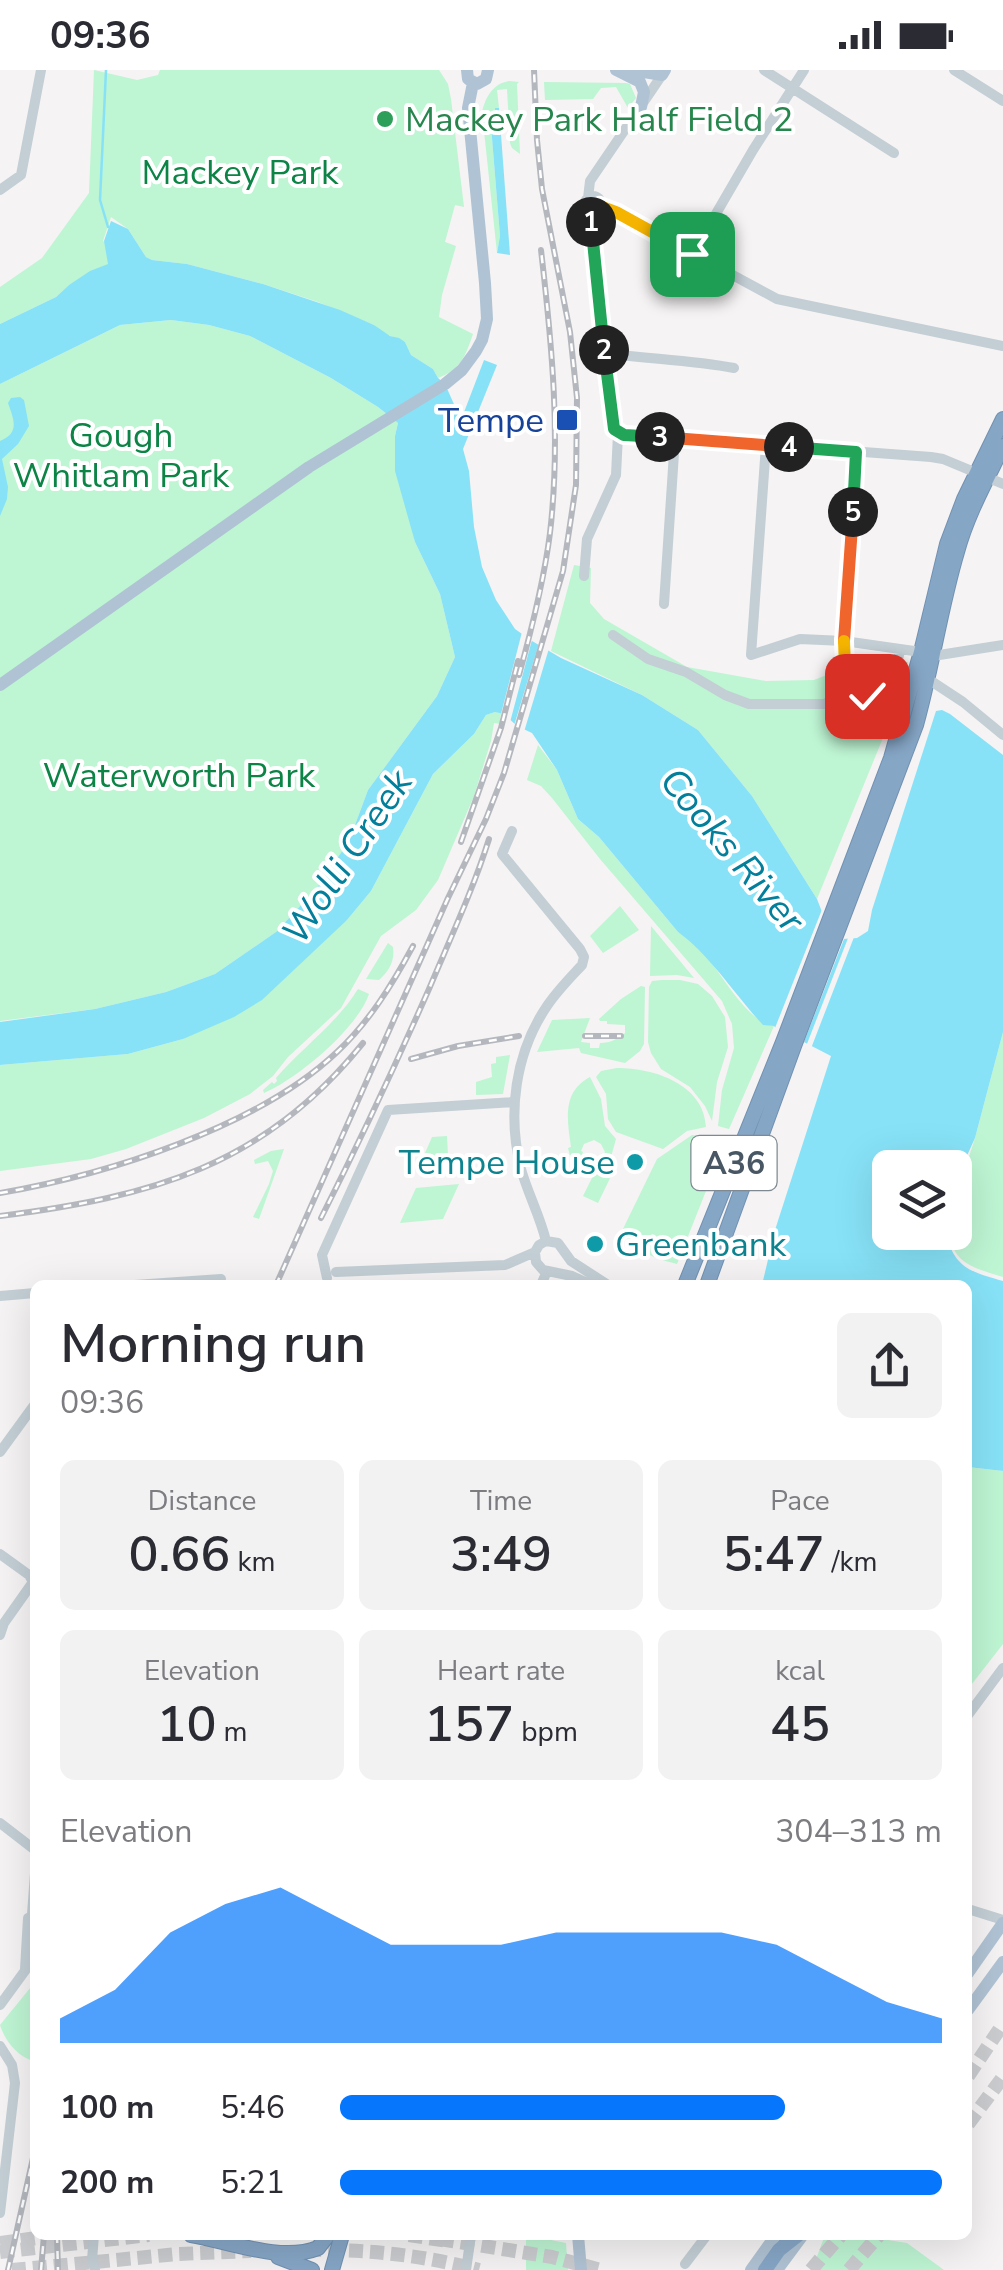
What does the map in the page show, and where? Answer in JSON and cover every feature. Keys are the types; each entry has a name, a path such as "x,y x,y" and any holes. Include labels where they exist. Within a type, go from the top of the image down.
{"highway":[{"name":"A36","path":"709,1280 788,1044 922,675 957,552 1003,419"},
{"name":"A36","path":"982,475 1003,446"},
{"name":"A36","path":"687,1280 788,1044"},
{"path":"215,2240 288,2252 312,2251 326,2240"},
{"path":"254,2248 316,2270 327,2240"},
{"path":"332,2270 341,2240"},
{"path":"765,2270 778,2246"}],"main road":[{"path":"616,70 640,82 644,92 641,107"},
{"path":"632,70 663,72"},
{"path":"0,685 304,471 445,384 469,362 482,340 487,319 468,108 470,76 484,81 489,71"},
{"path":"972,1967 1003,1921"},
{"path":"972,2005 1003,1962"},
{"path":"578,2240 580,2270"},
{"path":"750,2270 778,2246"},
{"path":"777,2270 778,2246"}],"street":[{"path":"0,190 21,175 41,70"},
{"path":"764,70 894,153"},
{"path":"692,254 804,70"},
{"path":"954,70 1003,102"},
{"path":"663,72 590,181 585,204 616,212 777,299 1003,346"},
{"path":"584,576 587,539 616,476 618,434 613,425 605,353 595,208"},
{"path":"605,353 734,368"},
{"path":"618,434 943,458 1003,484"},
{"path":"664,604 675,438"},
{"path":"766,445 751,655 800,639 844,641 927,654 1003,645"},
{"path":"842,692 856,452"},
{"path":"613,635 648,659 686,672 748,704 825,704 842,692 878,695 896,675 900,650"},
{"path":"922,675 1003,735"},
{"path":"512,831 502,854 584,957 582,965 540,1017 522,1060 514,1102 518,1156 546,1242"},
{"path":"514,1102 388,1110 332,1234 329,1278 505,1264 535,1252 546,1242 558,1243 576,1266 600,1280"},
{"path":"535,1252 536,1262 550,1271 581,1280"},
{"path":"544,1280 564,1262 564,1253"},
{"path":"207,1280 221,1279"},
{"path":"0,1296 30,1293"},
{"path":"0,1452 30,1411"},
{"path":"0,1554 30,1576"},
{"path":"0,1635 30,1589"},
{"path":"972,1709 1003,1668"},
{"path":"0,1822 30,1846"},
{"path":"972,1911 1003,1921"},
{"path":"25,1970 30,1916"},
{"path":"0,2005 30,1964"},
{"path":"0,2046 12,2065 15,2083 0,2213"},
{"path":"94,2240 95,2270"},
{"path":"466,2270 470,2240"},
{"path":"685,2264 703,2240"}],"green space":[{"name":"Mackey Park","path":"94,70 137,80 158,75 160,70 439,70 451,99 464,207 455,205 445,242 456,246 439,317 473,334 461,361 438,378 433,369 411,355 405,342 374,325 263,284 187,264 152,260 128,229 111,217 103,241 109,246 109,264 69,285 56,297 0,324 0,287 42,258 89,193"},
{"path":"509,81 519,82 520,154 510,143 507,89 497,90 497,126 491,126 500,236 497,253 482,112 491,92"},
{"path":"544,82 626,83 636,98 628,108 616,87 601,88 593,99 545,100"},
{"name":"Waterworth Park","path":"171,320 250,336 331,378 398,423 395,436 415,542 440,594 455,657 437,696 368,790 349,841 316,889 276,932 215,974 166,992 95,1009 0,1021 0,384 120,325"},
{"path":"574,565 591,568 590,603 604,619 687,667 766,681 814,680 848,673 883,682 890,659 908,662 885,733 817,899 752,796 698,730 642,695 551,651"},
{"path":"504,713 501,724 494,723 474,796 438,880 416,910 381,936 341,1008 273,1076 250,1094 204,1118 126,1149 91,1159 0,1171 0,1065 128,1054 183,1039 347,920 371,891 433,774 474,734 486,715"},
{"path":"538,745 557,770 578,819 599,837 678,932 705,955 746,1008 774,1026 729,1129 718,1126 722,1090 734,1048 732,1024 722,1001 552,798 541,786 527,780"},
{"path":"620,906 639,930 603,953 590,936"},
{"path":"651,926 694,978 650,976"},
{"path":"388,943 393,952 388,969 379,980 366,979"},
{"path":"652,981 698,984 712,996 725,1017 728,1047 717,1082 712,1121 690,1087 661,1069 648,1042"},
{"path":"641,986 645,987 644,1044 625,1063 581,1053 579,1048 537,1052 552,1020 590,1018 581,1042 590,1043 590,1048 599,1048 600,1043 619,1037 625,1033 625,1025 607,1024 599,1019"},
{"path":"358,989 369,994 339,1037 309,1065 264,1093 263,1090 277,1081"},
{"path":"1003,1032 1003,1277 975,1268 955,1250 972,1250 971,1150"},
{"path":"510,1055 503,1094 476,1095 476,1082 492,1077 491,1064 496,1063 496,1057"},
{"path":"601,1071 646,1071 675,1081 696,1100 706,1127 687,1131 663,1149 616,1132 608,1119 606,1094 596,1077"},
{"path":"590,1077 601,1099 605,1126 616,1139 609,1164 613,1172 598,1203 583,1196 605,1152 601,1144 594,1140 584,1144 573,1167 568,1148 571,1098"},
{"path":"692,1135 725,1143 677,1264 646,1253 621,1233 657,1159"},
{"path":"447,1136 446,1159 422,1160 432,1137"},
{"path":"284,1149 259,1219 253,1217 273,1171 268,1161 255,1164 254,1160"},
{"path":"459,1184 443,1219 400,1223 416,1188"},
{"path":"972,1467 1003,1471 1003,1644 972,1684"},
{"path":"30,1988 30,2060 12,2047 0,2025"},
{"path":"526,2240 566,2243 568,2270 526,2270"},
{"path":"823,2240 888,2240 907,2243 944,2270 812,2270"}],"water":[{"path":"495,108 499,108 510,255 497,253 500,236 491,126 496,125"},
{"name":"Cooks River","path":"111,221 128,229 152,260 187,264 263,284 374,325 405,342 411,355 433,369 445,384 461,420 484,360 497,365 463,449 482,567 496,600 515,629 532,641 642,695 698,730 752,796 817,899 829,930 843,939 857,938 868,931 936,711 950,714 1003,755 1003,1032 975,1138 970,1150 872,1150 872,1250 952,1250 966,1267 1003,1281 1003,1471 972,1467 972,1280 763,1280 775,1230 831,1056 782,1035 774,1026 763,1025 599,837 578,819 557,770 532,733 504,714 486,715 474,734 433,774 371,891 347,920 262,1000 183,1039 128,1054 0,1065 0,1022 95,1009 166,992 215,974 276,932 316,889 349,841 368,790 437,696 455,657 440,594 415,542 395,471 398,423 331,378 250,336 171,320 120,325 0,384 0,324 56,297 90,271 108,264 104,241"},
{"path":"20,397 29,426 2,459 8,487 0,516 0,441 13,430 8,403 11,398"}],"pier":[{"path":"523,628 533,636 509,726 500,718"},
{"path":"540,640 550,645 524,732 513,729"},
{"path":"823,907 833,927 846,934 802,1047 773,1033"},
{"path":"856,932 810,1051 805,1049 850,933"}],"waterway":[{"path":"106,70 100,200 108,227"}],"tunnel":[{"path":"972,2070 1003,2024"},
{"path":"972,2119 1003,2077"},
{"path":"0,2243 30,2239"},
{"path":"0,2252 105,2240"},
{"path":"441,2240 447,2241"},
{"path":"446,2240 552,2257 601,2270"},
{"path":"811,2270 837,2240"},
{"path":"849,2270 875,2240"},
{"path":"307,2250 394,2254 479,2270"},
{"path":"12,2270 251,2251"}],"railway":[{"path":"278,1280 486,819 504,773 563,571 576,485 577,398 570,332 542,189 534,70"},
{"path":"519,675 544,569 555,462 554,392 541,250"},
{"path":"461,842 501,728 518,661"},
{"path":"321,1218 429,989 489,839"},
{"path":"0,1193 132,1160 224,1125 266,1103 304,1079 349,1040 379,1002 413,946"},
{"path":"411,1059 519,1036"},
{"path":"585,1036 621,1036"},
{"path":"0,1216 106,1198 201,1168 244,1147 286,1119 325,1085 363,1043"},
{"path":"8,2270 30,2171"},
{"path":"41,2270 44,2240"},
{"path":"57,2240 58,2270"}],"place":[{"name":"Mackey Park Half Field 2","path":"385,119"},
{"name":"Tempe","path":"567,420"},
{"name":"Tempe House","path":"635,1162"},
{"name":"Greenbank","path":"595,1244"}],"route":[{"path":"692,254 616,212 600,206 590,211 614,429 624,435 856,452 842,692 867,696"}],"park label":[{"name":"Gough Whitlam Park","path":"121,455"}],"water label":[{"name":"Wolli Creek","path":"347,857"}]}
